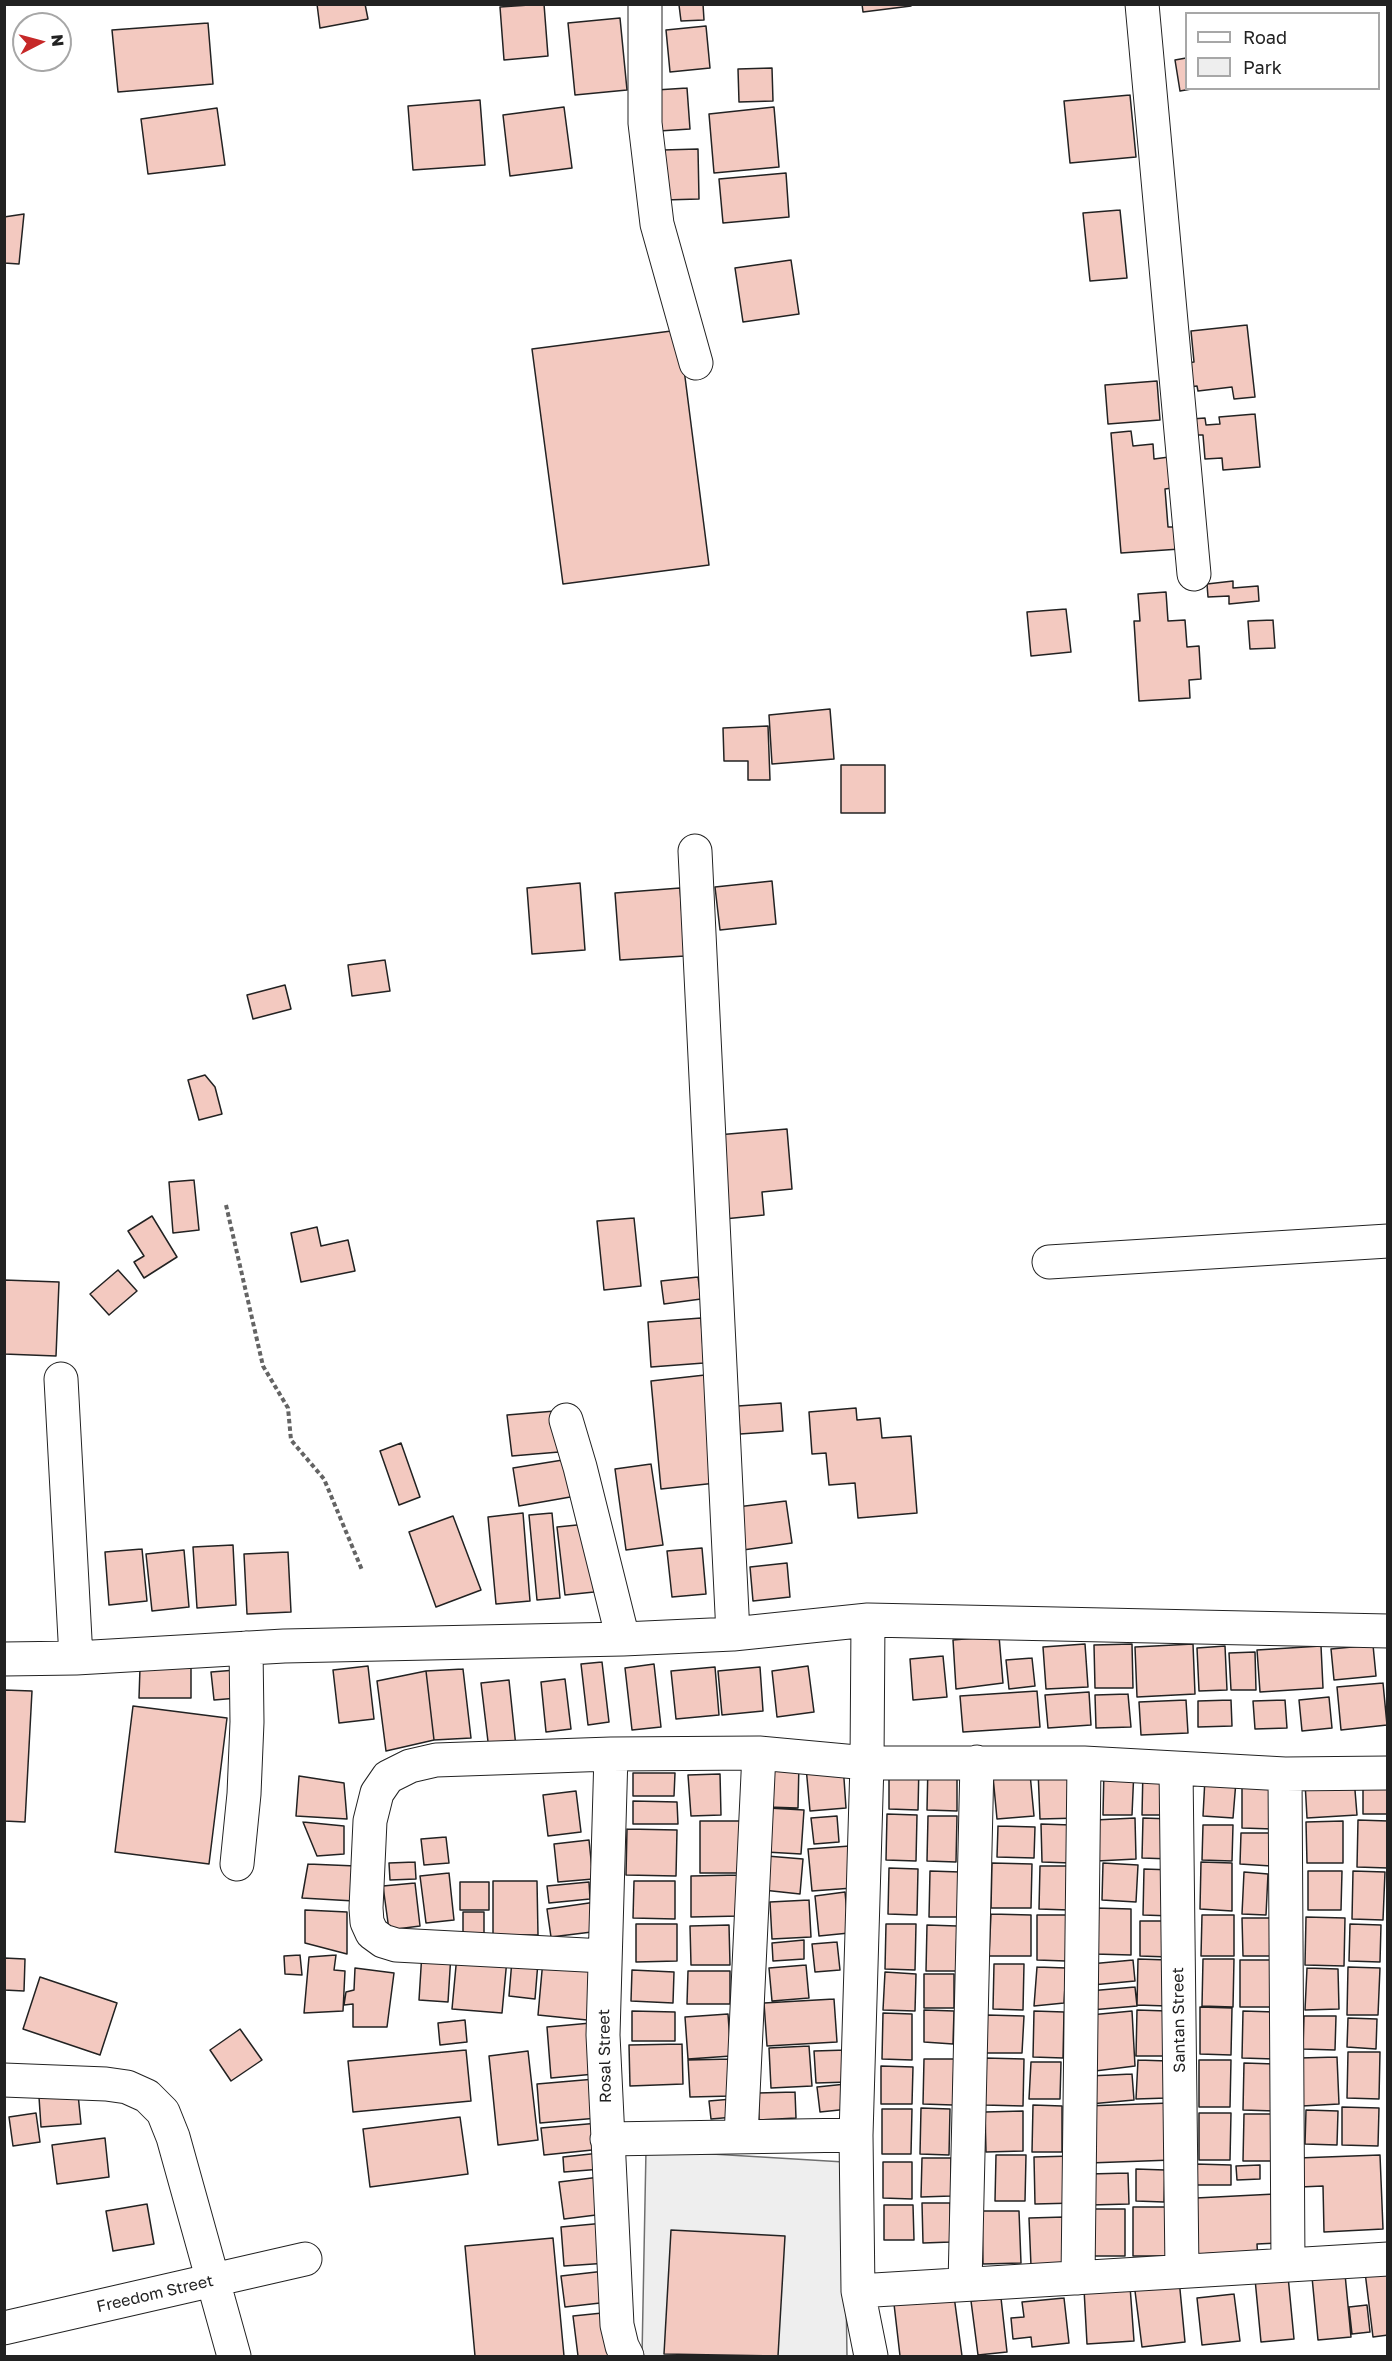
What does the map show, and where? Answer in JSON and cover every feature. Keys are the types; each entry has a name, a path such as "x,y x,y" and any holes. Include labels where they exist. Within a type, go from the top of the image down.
{"street":[{"path":"645,4 645,123 657,224 696,363"},
{"path":"1142,4 1194,574"},
{"path":"695,851 733,1634"},
{"path":"1049,1262 1388,1241"},
{"path":"61,1379 76,1658"},
{"path":"566,1420 580,1467 622,1639"},
{"path":"868,1620 867,1762 856,2134 858,2291 871,2356"},
{"path":"4,1659 76,1658 246,1648 622,1639 733,1634 868,1620 1388,1631"},
{"path":"237,1864 244,1794 247,1722 246,1648"},
{"path":"741,2137 759,1753"},
{"path":"604,1956 396,1945 383,1941 372,1933 367,1922 366,1908 370,1821 377,1793 388,1777 410,1766 436,1760 611,1754 759,1753 867,1762 1084,1763 1285,1774 1388,1773"},
{"name":"Rosal Street","path":"611,1754 603,2035 617,2325 627,2356"},
{"path":"965,2284 976,1762"},
{"path":"1078,2278 1084,1763"},
{"name":"Santan Street","path":"1176,1768 1182,2271"},
{"path":"1285,1774 1288,2265"},
{"path":"4,2080 106,2084 127,2087 147,2096 163,2112 173,2137 234,2356"},
{"path":"607,2139 856,2134"},
{"name":"Freedom Street","path":"4,2328 305,2259"},
{"path":"858,2291 1388,2259"}],"path":[{"path":"226,1205 263,1366 288,1408 291,1440 324,1479 362,1570"}],"green space":[{"path":"646,2150 844,2162 847,2356 642,2356"}],"building":[{"path":"317,4 365,4 368,19 320,28"},
{"path":"544,4 548,56 504,60 500,7"},
{"path":"703,4 704,20 681,21 679,5"},
{"path":"862,4 911,4 911,6 863,12"},
{"path":"620,18 627,90 575,95 568,23"},
{"path":"208,23 213,84 118,92 112,30"},
{"path":"706,26 710,68 670,72 666,30"},
{"path":"1185,58 1186,90 1180,91 1175,60"},
{"path":"772,68 773,101 739,102 738,69"},
{"path":"687,88 690,129 659,131 656,90"},
{"path":"1130,95 1136,157 1070,163 1064,101"},
{"path":"480,100 485,165 413,170 408,106"},
{"path":"564,107 572,168 510,176 503,115"},
{"path":"774,107 779,167 714,173 709,114"},
{"path":"217,108 225,165 148,174 141,119"},
{"path":"698,149 699,199 664,200 663,150"},
{"path":"786,173 789,217 723,223 719,179"},
{"path":"1120,210 1127,278 1090,281 1083,213"},
{"path":"24,214 19,264 4,263 4,217"},
{"path":"791,260 799,314 743,322 735,268"},
{"path":"1247,325 1255,397 1234,399 1232,387 1198,391 1197,386 1189,387 1186,363 1194,362 1191,331"},
{"path":"679,330 709,565 563,584 532,349"},
{"path":"1157,381 1160,420 1108,424 1105,385"},
{"path":"1255,414 1260,467 1223,470 1222,458 1205,459 1203,435 1192,435 1191,419 1205,418 1206,425 1220,424 1219,417"},
{"path":"1131,431 1133,446 1153,444 1154,459 1169,457 1172,488 1165,489 1168,527 1178,527 1180,549 1121,553 1111,433"},
{"path":"1233,581 1233,588 1258,586 1259,601 1229,604 1229,596 1208,597 1207,584"},
{"path":"1166,592 1168,621 1185,620 1187,647 1199,646 1201,679 1189,680 1190,698 1139,701 1134,621 1140,621 1138,594"},
{"path":"1066,609 1071,652 1031,656 1027,612"},
{"path":"1273,620 1275,648 1250,649 1248,621"},
{"path":"830,709 834,759 772,764 769,715"},
{"path":"768,726 770,780 748,780 748,761 724,761 723,728"},
{"path":"841,765 885,765 885,813 841,813"},
{"path":"772,881 776,924 720,930 715,887"},
{"path":"580,883 585,950 532,954 527,888"},
{"path":"680,888 685,956 620,960 615,893"},
{"path":"385,960 390,991 352,996 348,965"},
{"path":"285,985 291,1009 253,1019 247,995"},
{"path":"205,1075 215,1087 222,1114 199,1120 188,1080"},
{"path":"787,1129 792,1189 762,1192 764,1215 724,1219 717,1135"},
{"path":"194,1180 199,1230 173,1233 169,1182"},
{"path":"152,1216 177,1257 144,1278 134,1262 144,1256 128,1231"},
{"path":"634,1218 641,1286 604,1290 597,1221"},
{"path":"317,1227 321,1246 348,1240 355,1271 301,1282 291,1233"},
{"path":"118,1270 137,1291 109,1315 90,1294"},
{"path":"698,1277 701,1299 664,1304 661,1281"},
{"path":"4,1280 59,1282 56,1356 4,1354"},
{"path":"701,1318 704,1363 651,1367 648,1322"},
{"path":"705,1375 716,1483 661,1489 651,1381"},
{"path":"781,1403 783,1431 740,1434 738,1406"},
{"path":"856,1408 857,1420 880,1418 882,1438 911,1436 917,1513 858,1518 855,1483 829,1485 826,1453 812,1454 809,1412"},
{"path":"555,1411 559,1452 512,1456 507,1415"},
{"path":"401,1443 420,1497 399,1505 380,1451"},
{"path":"569,1459 576,1496 519,1506 513,1468"},
{"path":"651,1464 663,1545 626,1550 615,1469"},
{"path":"786,1501 792,1543 743,1550 737,1507"},
{"path":"523,1513 530,1601 496,1604 488,1517"},
{"path":"552,1513 560,1598 537,1600 529,1515"},
{"path":"453,1516 481,1590 436,1607 409,1532"},
{"path":"587,1524 594,1592 565,1595 557,1527"},
{"path":"233,1545 236,1605 197,1608 193,1547"},
{"path":"702,1548 706,1594 672,1597 667,1551"},
{"path":"142,1549 147,1601 109,1605 105,1552"},
{"path":"184,1550 189,1607 152,1611 146,1554"},
{"path":"288,1552 291,1612 247,1614 244,1554"},
{"path":"787,1563 790,1597 753,1601 750,1567"},
{"path":"999,1636 1003,1683 956,1689 953,1640"},
{"path":"1085,1644 1088,1687 1046,1689 1043,1647"},
{"path":"1132,1644 1133,1688 1095,1688 1094,1645"},
{"path":"1193,1644 1195,1694 1137,1697 1135,1647"},
{"path":"1373,1645 1376,1676 1334,1680 1331,1649"},
{"path":"1225,1646 1227,1690 1199,1691 1197,1648"},
{"path":"1321,1646 1323,1688 1260,1692 1257,1650"},
{"path":"1255,1652 1256,1690 1231,1690 1229,1653"},
{"path":"943,1656 947,1697 913,1700 910,1659"},
{"path":"1032,1658 1035,1686 1009,1689 1006,1660"},
{"path":"602,1662 609,1722 588,1725 581,1664"},
{"path":"654,1664 661,1727 632,1730 625,1668"},
{"path":"368,1666 374,1719 339,1723 333,1670"},
{"path":"808,1666 814,1712 777,1717 772,1671"},
{"path":"715,1667 719,1715 676,1719 671,1671"},
{"path":"760,1667 763,1711 722,1715 718,1671"},
{"path":"140,1668 191,1668 191,1698 139,1698"},
{"path":"463,1669 471,1738 434,1740 426,1671"},
{"path":"236,1670 238,1698 214,1700 211,1672"},
{"path":"426,1671 434,1740 386,1751 377,1681"},
{"path":"565,1679 571,1729 546,1732 541,1682"},
{"path":"509,1680 516,1747 489,1750 481,1683"},
{"path":"1383,1683 1387,1725 1341,1730 1337,1687"},
{"path":"4,1690 32,1691 25,1822 4,1821"},
{"path":"1037,1691 1040,1727 963,1732 960,1696"},
{"path":"1089,1692 1091,1725 1048,1728 1045,1695"},
{"path":"1128,1694 1131,1727 1096,1728 1095,1695"},
{"path":"1329,1697 1332,1728 1302,1731 1299,1700"},
{"path":"1186,1700 1188,1733 1141,1735 1139,1702"},
{"path":"1231,1700 1232,1726 1198,1727 1198,1701"},
{"path":"1285,1700 1287,1728 1255,1729 1253,1701"},
{"path":"133,1706 227,1718 209,1864 115,1852"},
{"path":"769,1762 799,1762 798,1808 767,1807"},
{"path":"889,1763 919,1764 918,1810 889,1809"},
{"path":"1029,1763 1034,1816 997,1819 992,1766"},
{"path":"843,1764 846,1808 810,1811 806,1767"},
{"path":"928,1764 957,1765 957,1811 927,1810"},
{"path":"1078,1768 1079,1818 1040,1819 1038,1770"},
{"path":"1104,1769 1134,1769 1132,1815 1103,1815"},
{"path":"1143,1769 1173,1770 1172,1815 1142,1815"},
{"path":"633,1773 675,1773 674,1796 633,1796"},
{"path":"720,1774 721,1815 691,1816 688,1775"},
{"path":"299,1776 344,1783 347,1819 296,1816"},
{"path":"1205,1778 1236,1781 1233,1818 1203,1816"},
{"path":"1354,1778 1357,1815 1307,1818 1305,1782"},
{"path":"1363,1779 1388,1779 1388,1814 1363,1814"},
{"path":"1242,1781 1274,1782 1273,1829 1242,1828"},
{"path":"576,1791 581,1832 548,1836 543,1795"},
{"path":"633,1801 677,1802 678,1824 633,1824"},
{"path":"768,1808 804,1810 801,1854 766,1852"},
{"path":"887,1814 917,1815 916,1861 886,1860"},
{"path":"837,1816 839,1842 814,1844 811,1818"},
{"path":"928,1816 957,1816 956,1862 927,1861"},
{"path":"1135,1818 1136,1859 1097,1861 1095,1820"},
{"path":"1143,1818 1172,1819 1171,1859 1142,1858"},
{"path":"1358,1820 1388,1821 1388,1868 1357,1867"},
{"path":"700,1821 743,1821 744,1873 700,1873"},
{"path":"1343,1821 1343,1863 1307,1863 1306,1822"},
{"path":"303,1822 344,1826 344,1854 317,1856"},
{"path":"1041,1824 1071,1825 1071,1863 1042,1862"},
{"path":"1203,1825 1233,1825 1232,1861 1202,1860"},
{"path":"998,1826 1035,1827 1034,1858 997,1857"},
{"path":"627,1829 677,1830 676,1876 626,1875"},
{"path":"1241,1833 1272,1833 1271,1866 1240,1864"},
{"path":"446,1837 449,1863 424,1865 421,1839"},
{"path":"589,1840 593,1879 558,1882 554,1844"},
{"path":"850,1846 853,1888 812,1891 808,1849"},
{"path":"767,1856 803,1859 800,1894 763,1890"},
{"path":"415,1862 416,1879 390,1880 389,1863"},
{"path":"1201,1862 1232,1863 1232,1911 1200,1909"},
{"path":"992,1863 1032,1864 1031,1908 991,1908"},
{"path":"1103,1863 1138,1865 1136,1902 1102,1900"},
{"path":"308,1864 356,1866 354,1901 302,1898"},
{"path":"1040,1866 1070,1866 1069,1910 1039,1909"},
{"path":"889,1868 918,1869 917,1915 888,1914"},
{"path":"1144,1869 1173,1870 1172,1916 1143,1915"},
{"path":"930,1871 960,1872 959,1917 929,1917"},
{"path":"1308,1871 1342,1871 1341,1910 1308,1910"},
{"path":"1353,1871 1385,1872 1383,1920 1352,1919"},
{"path":"1244,1872 1268,1874 1266,1915 1242,1914"},
{"path":"449,1873 454,1920 426,1923 420,1876"},
{"path":"740,1875 741,1916 691,1917 691,1876"},
{"path":"493,1881 537,1881 538,1935 493,1935"},
{"path":"634,1881 675,1881 675,1919 633,1918"},
{"path":"460,1882 489,1882 489,1910 460,1910"},
{"path":"589,1882 590,1899 549,1903 547,1886"},
{"path":"415,1883 420,1926 389,1930 383,1886"},
{"path":"845,1892 849,1933 819,1936 815,1896"},
{"path":"809,1900 811,1937 772,1939 770,1902"},
{"path":"596,1902 600,1931 551,1937 547,1909"},
{"path":"1095,1908 1131,1909 1131,1955 1094,1954"},
{"path":"305,1910 347,1912 347,1954 305,1943"},
{"path":"463,1912 484,1912 484,1937 463,1936"},
{"path":"991,1914 1031,1915 1031,1956 989,1956"},
{"path":"1037,1915 1067,1915 1066,1961 1037,1960"},
{"path":"1202,1915 1234,1915 1234,1956 1201,1956"},
{"path":"1306,1917 1345,1918 1344,1966 1305,1965"},
{"path":"1242,1918 1273,1918 1273,1956 1243,1956"},
{"path":"1140,1921 1169,1921 1169,1957 1140,1956"},
{"path":"636,1924 677,1924 677,1961 636,1962"},
{"path":"886,1924 916,1924 915,1970 885,1969"},
{"path":"1350,1924 1381,1925 1380,1962 1349,1961"},
{"path":"729,1925 730,1965 691,1965 690,1926"},
{"path":"927,1925 957,1926 956,1971 926,1971"},
{"path":"804,1940 804,1959 773,1961 772,1943"},
{"path":"837,1942 840,1970 815,1972 812,1944"},
{"path":"422,1952 451,1954 448,2002 419,2000"},
{"path":"300,1955 302,1975 285,1974 284,1956"},
{"path":"336,1955 334,1970 345,1971 343,2011 304,2013 309,1957"},
{"path":"457,1955 507,1959 502,2013 452,2009"},
{"path":"4,1958 25,1959 24,1991 4,1990"},
{"path":"1138,1959 1168,1960 1167,2006 1137,2005"},
{"path":"1203,1959 1234,1959 1233,2007 1202,2006"},
{"path":"512,1960 538,1962 535,1999 509,1996"},
{"path":"543,1960 591,1965 587,2020 538,2015"},
{"path":"1133,1960 1135,1981 1092,1985 1090,1964"},
{"path":"1240,1960 1272,1960 1271,2007 1240,2007"},
{"path":"994,1964 1024,1964 1023,2010 993,2009"},
{"path":"806,1965 809,1998 772,2001 769,1968"},
{"path":"1037,1967 1066,1968 1064,2003 1034,2006"},
{"path":"1348,1967 1380,1968 1378,2015 1347,2015"},
{"path":"355,1968 394,1973 387,2027 353,2027 353,2004 344,2005 346,1992 354,1990"},
{"path":"1307,1968 1338,1969 1339,2009 1305,2010"},
{"path":"632,1970 674,1972 673,2003 631,2001"},
{"path":"688,1971 730,1971 730,2004 687,2004"},
{"path":"885,1972 916,1974 915,2011 883,2010"},
{"path":"924,1974 954,1974 954,2008 924,2008"},
{"path":"40,1977 117,2003 100,2055 23,2029"},
{"path":"1135,1987 1137,2006 1091,2010 1089,1991"},
{"path":"834,1999 837,2042 767,2046 764,2003"},
{"path":"1200,2007 1232,2008 1231,2055 1200,2054"},
{"path":"924,2010 954,2011 953,2044 924,2042"},
{"path":"1137,2010 1167,2011 1166,2056 1136,2056"},
{"path":"632,2011 675,2012 675,2041 632,2041"},
{"path":"1034,2011 1064,2012 1063,2058 1033,2057"},
{"path":"1132,2011 1135,2066 1095,2071 1090,2015"},
{"path":"1243,2011 1275,2012 1274,2059 1242,2058"},
{"path":"883,2013 912,2014 912,2060 882,2059"},
{"path":"728,2014 731,2056 688,2059 685,2017"},
{"path":"987,2015 1024,2016 1022,2053 986,2053"},
{"path":"1304,2016 1336,2016 1335,2050 1303,2049"},
{"path":"1348,2018 1377,2019 1376,2049 1347,2047"},
{"path":"465,2020 467,2042 440,2045 438,2023"},
{"path":"591,2023 595,2074 551,2078 547,2027"},
{"path":"240,2029 262,2060 231,2081 210,2050"},
{"path":"682,2044 683,2084 630,2086 629,2045"},
{"path":"809,2046 812,2086 771,2088 769,2048"},
{"path":"466,2050 471,2101 353,2112 348,2061"},
{"path":"847,2050 849,2082 816,2083 814,2051"},
{"path":"528,2051 538,2140 498,2145 489,2056"},
{"path":"1348,2052 1380,2052 1379,2099 1347,2098"},
{"path":"1337,2057 1339,2104 1302,2106 1300,2058"},
{"path":"985,2058 1024,2059 1023,2106 984,2105"},
{"path":"731,2059 732,2096 690,2097 688,2060"},
{"path":"924,2059 954,2059 953,2105 923,2104"},
{"path":"1138,2060 1168,2061 1167,2098 1136,2099"},
{"path":"1199,2060 1231,2060 1230,2107 1199,2107"},
{"path":"1031,2062 1061,2062 1060,2099 1029,2099"},
{"path":"1244,2063 1275,2064 1275,2111 1243,2110"},
{"path":"881,2066 913,2067 912,2104 881,2104"},
{"path":"1132,2074 1134,2100 1090,2104 1089,2076"},
{"path":"595,2079 598,2118 540,2123 537,2084"},
{"path":"846,2084 849,2109 820,2112 817,2087"},
{"path":"795,2092 796,2118 759,2120 758,2093"},
{"path":"78,2094 81,2124 41,2127 39,2097"},
{"path":"732,2099 734,2117 711,2119 709,2101"},
{"path":"1170,2103 1172,2160 1089,2163 1086,2106"},
{"path":"1033,2105 1062,2106 1062,2152 1032,2152"},
{"path":"1342,2107 1379,2108 1378,2146 1342,2145"},
{"path":"921,2108 950,2109 949,2155 920,2154"},
{"path":"882,2109 912,2109 911,2154 882,2154"},
{"path":"1306,2110 1338,2111 1337,2145 1305,2144"},
{"path":"1023,2111 1023,2151 986,2152 985,2112"},
{"path":"36,2113 40,2142 13,2146 9,2117"},
{"path":"1199,2113 1231,2113 1230,2160 1199,2160"},
{"path":"1244,2114 1275,2114 1274,2161 1243,2161"},
{"path":"460,2117 468,2174 370,2187 363,2129"},
{"path":"599,2123 602,2149 544,2155 541,2128"},
{"path":"105,2138 109,2177 57,2184 52,2145"},
{"path":"600,2153 602,2169 564,2172 563,2157"},
{"path":"996,2155 1026,2155 1025,2201 995,2201"},
{"path":"1380,2155 1383,2229 1324,2232 1323,2186 1300,2187 1298,2158"},
{"path":"1074,2156 1076,2203 1035,2204 1034,2157"},
{"path":"922,2158 951,2158 951,2196 921,2197"},
{"path":"883,2162 912,2162 912,2199 883,2198"},
{"path":"1195,2164 1231,2165 1231,2185 1195,2185"},
{"path":"1260,2165 1260,2179 1237,2180 1236,2166"},
{"path":"1136,2169 1165,2170 1164,2202 1136,2201"},
{"path":"1128,2173 1129,2204 1090,2205 1089,2174"},
{"path":"600,2177 604,2214 564,2219 559,2182"},
{"path":"1275,2194 1278,2243 1257,2244 1258,2261 1222,2253 1198,2254 1196,2198"},
{"path":"922,2203 950,2203 951,2242 923,2243"},
{"path":"147,2204 154,2244 113,2251 106,2211"},
{"path":"884,2205 913,2205 914,2240 884,2240"},
{"path":"1133,2207 1167,2207 1166,2256 1133,2256"},
{"path":"1088,2209 1125,2209 1125,2256 1089,2256"},
{"path":"982,2211 1019,2211 1021,2263 983,2264"},
{"path":"1065,2217 1066,2264 1031,2266 1029,2218"},
{"path":"605,2223 608,2263 564,2266 561,2227"},
{"path":"671,2230 785,2236 778,2356 664,2354"},
{"path":"553,2238 564,2356 475,2356 465,2246"},
{"path":"1388,2270 1388,2335 1373,2337 1365,2272"},
{"path":"605,2271 609,2302 565,2307 561,2276"},
{"path":"1345,2274 1351,2337 1318,2340 1312,2277"},
{"path":"1288,2276 1294,2339 1261,2342 1255,2279"},
{"path":"1179,2279 1185,2342 1142,2347 1134,2283"},
{"path":"1130,2286 1134,2341 1087,2344 1084,2289"},
{"path":"1234,2294 1240,2341 1202,2345 1197,2298"},
{"path":"954,2296 962,2356 900,2356 894,2304"},
{"path":"1001,2298 1007,2352 978,2355 971,2301"},
{"path":"1064,2298 1069,2343 1032,2347 1031,2337 1013,2339 1011,2318 1024,2317 1022,2302"},
{"path":"1367,2305 1370,2332 1352,2334 1349,2307"},
{"path":"612,2312 617,2356 578,2356 573,2316"}]}
